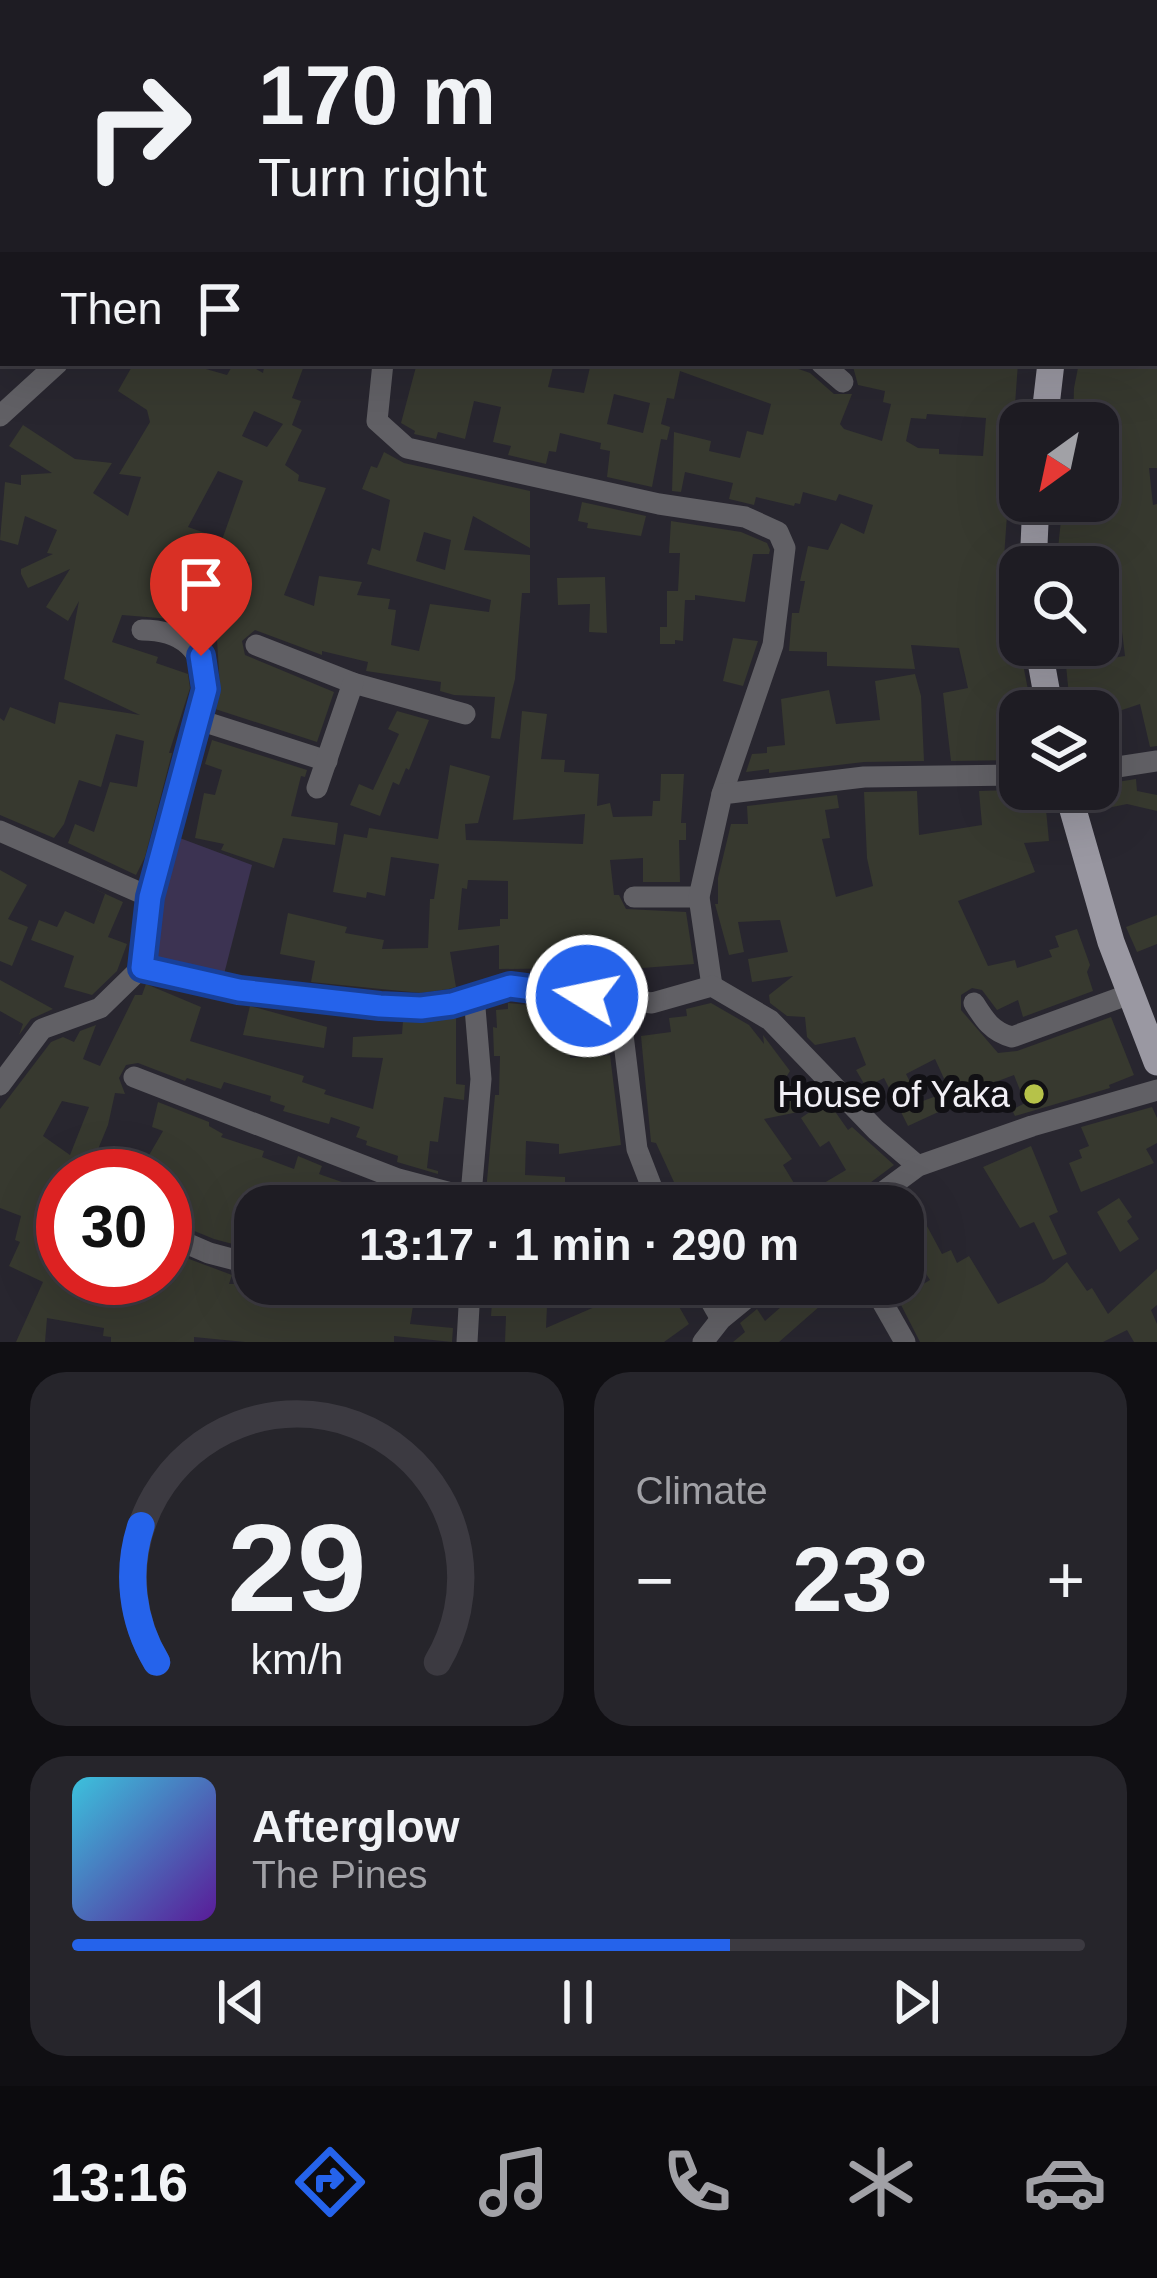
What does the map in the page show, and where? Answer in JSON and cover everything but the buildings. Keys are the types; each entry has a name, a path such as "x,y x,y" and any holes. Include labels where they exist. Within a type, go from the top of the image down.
{"main road":[{"path":"1046,402 1051,366"},
{"path":"1073,810 1130,994 1157,1062"}],"street":[{"path":"0,416 55,366"},
{"path":"383,366 377,421 406,448 659,504 745,517 778,532 785,548 784,572 773,645 722,794 699,898 712,986"},
{"path":"824,366 843,382"},
{"path":"0,1085 42,1029 100,1008 142,968 150,897 206,689 201,656 182,638 142,630"},
{"path":"256,645 353,683 465,714"},
{"path":"317,788 353,683"},
{"path":"199,720 327,761"},
{"path":"1119,766 1157,760"},
{"path":"722,794 864,777 999,776"},
{"path":"0,831 150,897"},
{"path":"634,897 699,898"},
{"path":"142,968 239,990 421,1008 510,986 652,1004 712,986 770,1020 876,1130 918,1166"},
{"path":"974,1004 986,1023 1012,1037 1130,994"},
{"path":"472,1185 481,1079 474,997"},
{"path":"619,1002 637,1148 651,1185"},
{"path":"134,1077 417,1185"},
{"path":"892,1185 918,1166 1157,1090"},
{"path":"192,1246 234,1260"},
{"path":"467,1342 469,1305"},
{"path":"713,1305 721,1319"},
{"path":"703,1342 738,1305"},
{"path":"884,1305 905,1342"}],"shaded area":[{"path":"169,834 252,865 222,982 158,970 151,949"}],"place":[{"name":"House of Yaka","path":"1034,1094"}],"route":[{"path":"201,656 206,689 150,897 142,968 239,990 380,1006 452,1004 510,986 587,996"}]}
